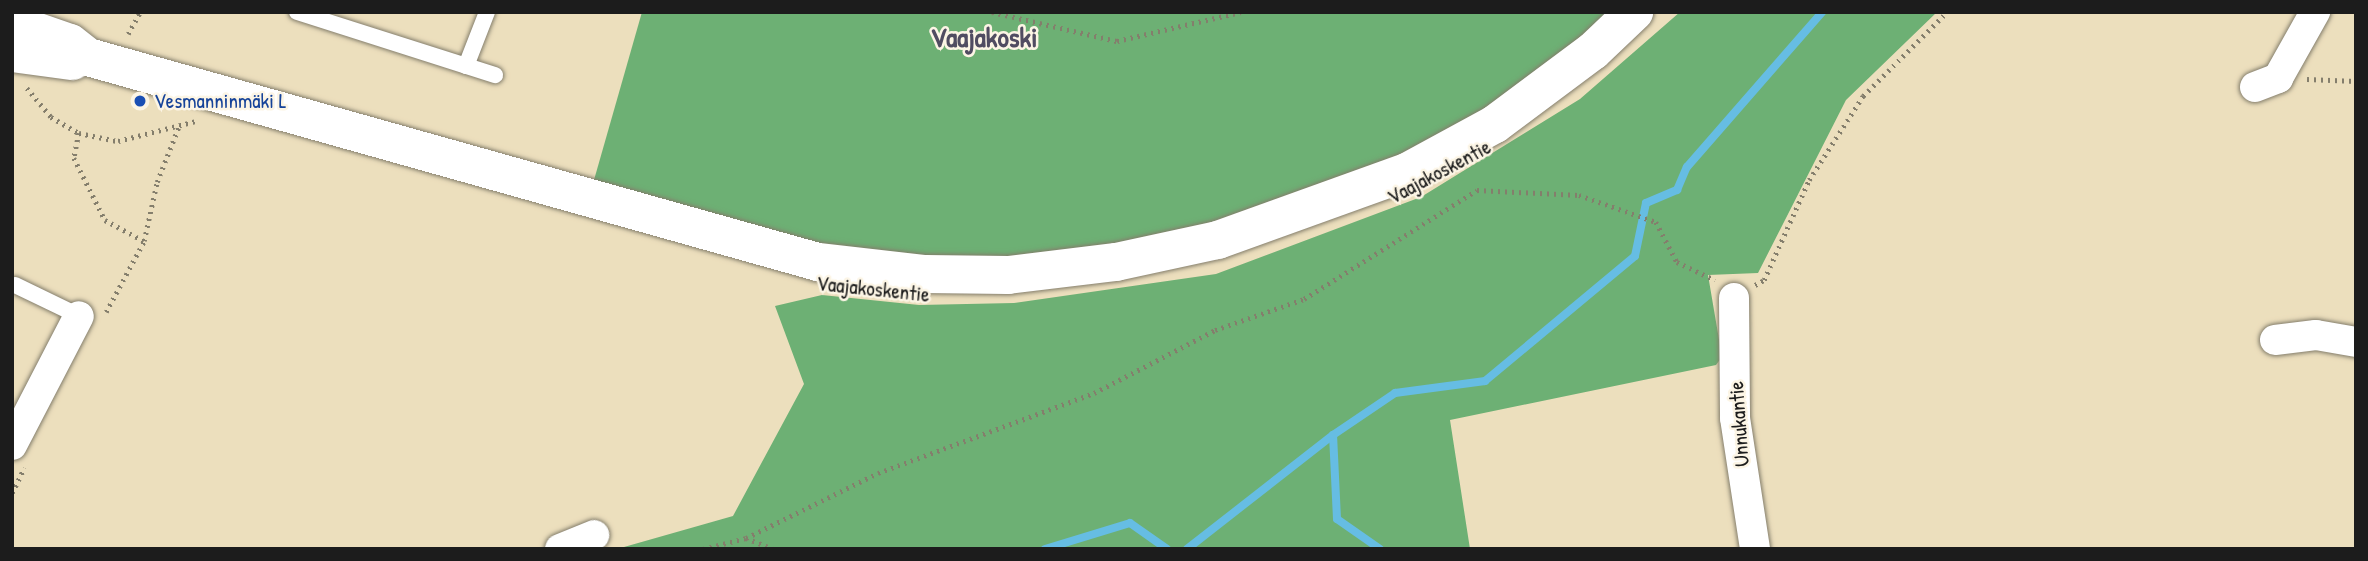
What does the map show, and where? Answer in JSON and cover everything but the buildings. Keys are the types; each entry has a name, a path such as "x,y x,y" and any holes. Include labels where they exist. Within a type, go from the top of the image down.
{"main road":[{"name":"Vaajakoskentie","path":"12,23 71,43 88,57 818,262 925,274 1008,275 1116,262 1218,240 1407,172 1495,124 1593,51 1634,12"},
{"name":"Vaajakoskentie","path":"15,68 88,57"}],"street":[{"path":"2267,83 2315,12"},
{"name":"Unnukantie","path":"1734,298 1735,418 1755,549"},
{"path":"12,445 79,316"},
{"path":"2274,340 2316,335 2356,342"},
{"path":"560,549 594,535"}],"lane":[{"path":"297,12 495,75"},
{"path":"466,66 487,12"},
{"path":"15,285 79,316"}],"path":[{"path":"130,35 140,12"},
{"path":"992,12 1117,41 1241,12"},
{"path":"703,549 746,538 878,473 1094,393 1215,330 1304,299 1477,190 1579,195 1656,222 1677,262 1734,298 1764,280 1809,180 1863,96 1947,12"},
{"path":"15,68 51,117 79,133 118,141 205,119"},
{"path":"2267,83 2356,80"},
{"path":"79,133 74,158 105,220 145,241"},
{"path":"746,538 774,549"}],"green space":[{"path":"642,12 1614,12 1493,111 1305,199 1114,250 928,262 823,246 594,180"},
{"path":"1680,12 1937,12 1846,100 1758,273 1708,275 1722,357 1716,365 1450,420 1470,549 617,549 733,516 804,384 775,306 822,295 919,305 1014,303 1216,274 1421,197 1580,99"}],"waterway":[{"path":"1380,549 1337,519 1333,435 1395,393 1485,381 1635,256 1646,203 1677,190 1687,167 1822,12"},
{"path":"1187,549 1333,435"},
{"path":"1045,549 1130,523 1167,549"}],"place":[{"name":"Vesmanninmäki L","path":"140,101"}],"district":[{"name":"Vaajakoski","path":"984,37"}]}
